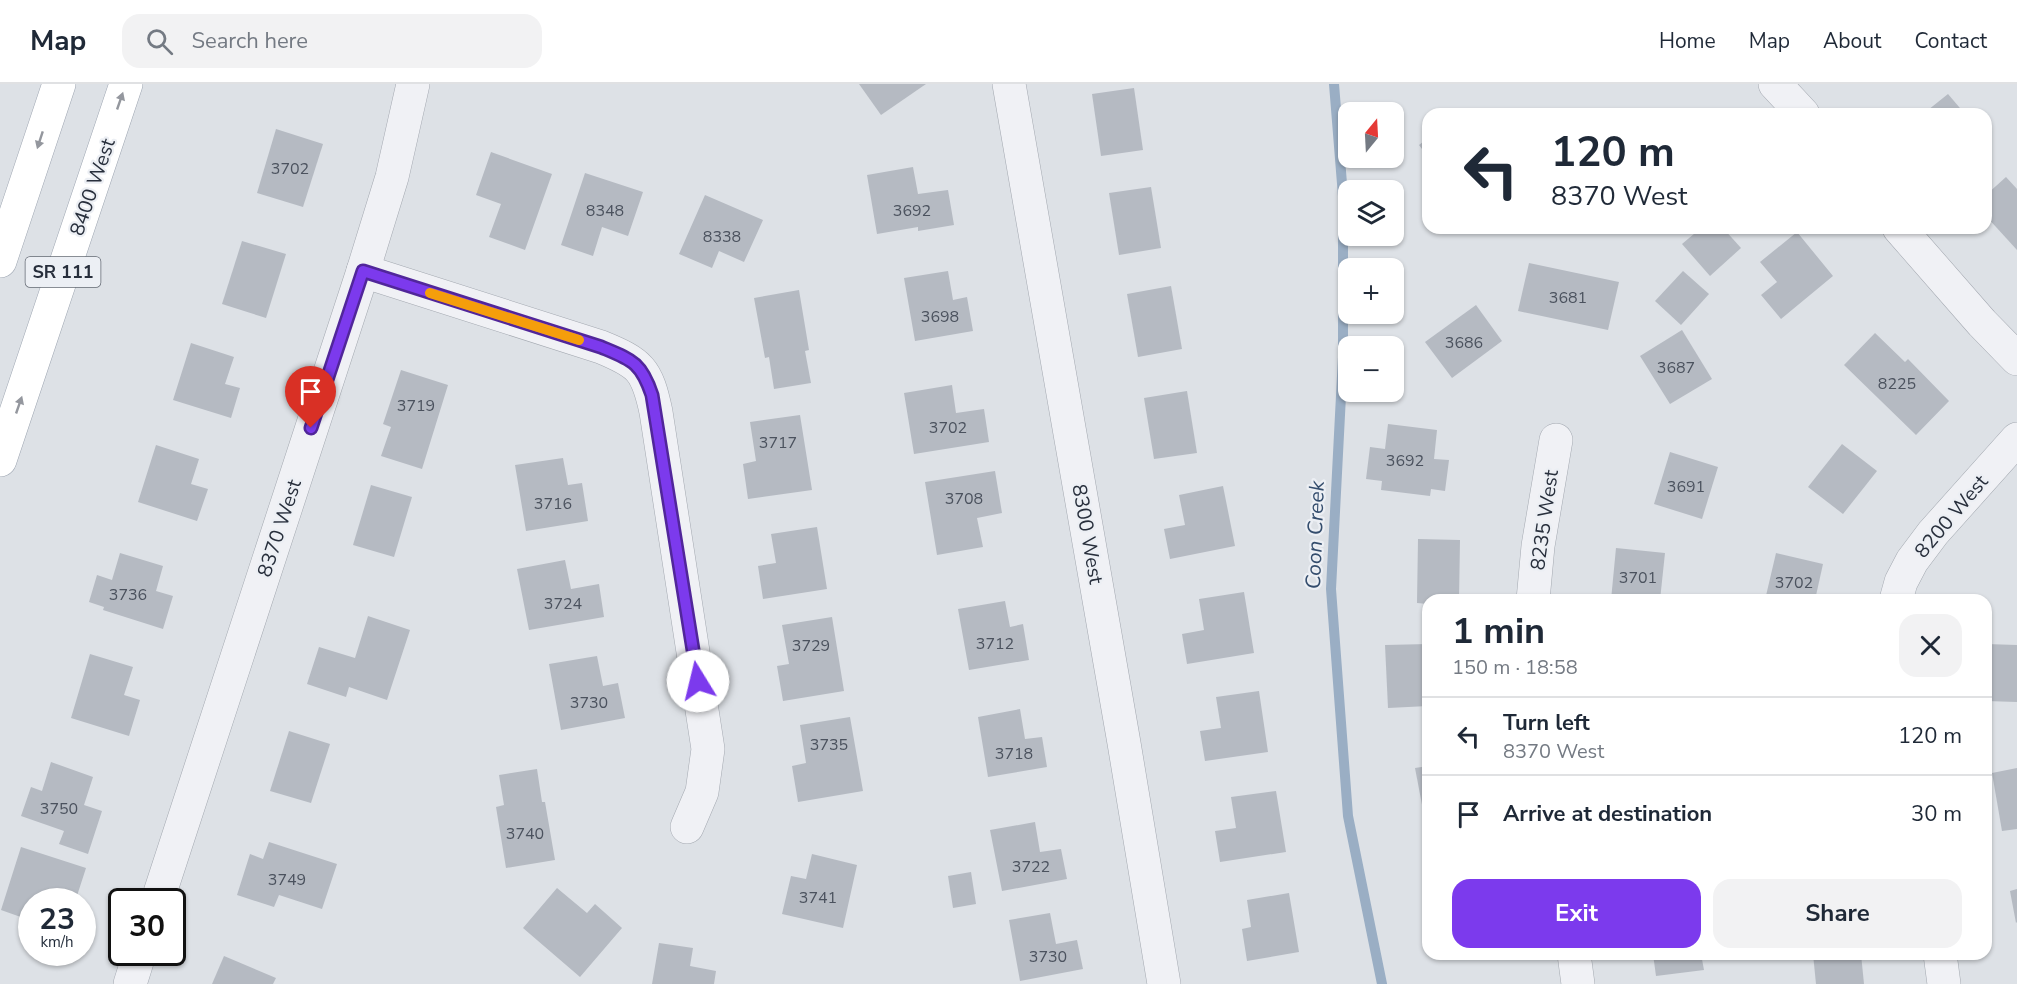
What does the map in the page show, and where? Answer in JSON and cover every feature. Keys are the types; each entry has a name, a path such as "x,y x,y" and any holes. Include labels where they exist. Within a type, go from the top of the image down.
{"main road":[{"name":"SR 111","path":"0,261 59,84"},
{"name":"8400 West","path":"0,460 126,84"}],"street":[{"name":"8370 West","path":"161,888 363,271 392,177 414,84"},
{"name":"8300 West","path":"1009,84 1164,984"},
{"path":"1775,84 1797,108"},
{"path":"1904,234 1982,323 2017,359"},
{"path":"363,271 601,347 642,369 656,412 708,749 702,792 687,827"},
{"name":"8200 West","path":"1898,594 1912,561 1933,533 2017,439"},
{"name":"8235 West","path":"1534,594 1538,546 1556,440"},
{"path":"1575,960 1578,984"},
{"path":"1941,960 1944,984"},
{"path":"129,984 135,966"}],"building":[{"path":"859,84 926,84 881,115"},
{"path":"1134,88 1143,150 1101,156 1092,94"},
{"path":"1948,94 1960,108 1930,108"},
{"path":"276,129 323,144 303,207 257,193"},
{"path":"491,152 552,174 525,250 489,237 501,204 476,195"},
{"path":"913,167 918,194 948,190 954,225 918,231 918,227 877,234 867,175"},
{"path":"585,173 643,192 628,236 602,227 593,256 561,245"},
{"path":"2006,177 2017,189 2017,250 1992,223 1992,190"},
{"path":"1151,187 1161,248 1119,255 1109,193"},
{"path":"705,195 763,220 744,262 719,251 712,268 679,254"},
{"path":"1694,234 1728,234 1741,248 1710,276 1682,244"},
{"path":"1795,234 1799,234 1833,276 1781,319 1761,295 1777,282 1760,262"},
{"path":"242,241 286,254 266,318 222,304"},
{"path":"1529,263 1619,282 1608,330 1518,311"},
{"path":"948,271 953,300 967,297 973,331 915,341 904,278"},
{"path":"1683,271 1709,294 1681,325 1655,301"},
{"path":"1171,286 1182,349 1138,357 1127,294"},
{"path":"799,290 809,350 805,351 811,383 774,389 769,357 765,358 754,298"},
{"path":"1476,305 1502,341 1452,378 1425,342"},
{"path":"1682,330 1712,379 1670,404 1640,356"},
{"path":"1875,333 1905,362 1908,359 1949,401 1916,435 1844,365"},
{"path":"191,343 234,357 225,384 240,388 231,418 173,400"},
{"path":"401,370 448,385 422,469 381,456 391,427 383,424"},
{"path":"952,385 956,413 984,409 989,442 914,454 904,393"},
{"path":"1187,391 1197,453 1154,459 1144,398"},
{"path":"800,415 812,490 748,499 743,464 756,461 750,422"},
{"path":"1388,424 1437,430 1434,459 1449,460 1445,491 1431,489 1430,496 1381,490 1382,481 1366,479 1370,447 1385,449"},
{"path":"1842,444 1877,471 1843,514 1808,487"},
{"path":"156,445 199,459 191,484 208,489 197,521 138,502"},
{"path":"1670,452 1718,467 1702,519 1654,504"},
{"path":"563,458 568,485 582,483 588,521 526,531 515,465"},
{"path":"995,471 1002,513 977,518 983,547 937,555 925,482"},
{"path":"371,485 412,497 394,557 353,545"},
{"path":"1223,486 1235,546 1170,559 1164,529 1185,525 1179,495"},
{"path":"817,527 827,589 763,599 758,566 776,563 771,534"},
{"path":"1418,539 1460,540 1459,594 1422,594 1422,603 1417,603"},
{"path":"1616,548 1665,553 1661,594 1612,594"},
{"path":"120,553 163,566 156,591 173,596 163,629 103,610 104,607 89,602 97,575 112,580"},
{"path":"1776,553 1823,564 1816,594 1766,594"},
{"path":"565,560 571,589 599,584 604,617 529,630 517,569"},
{"path":"1244,592 1254,653 1187,664 1182,634 1204,630 1199,599"},
{"path":"1005,601 1010,627 1023,624 1029,660 969,670 958,609"},
{"path":"368,616 410,630 387,700 349,687 346,697 307,684 319,647 355,658"},
{"path":"832,617 844,691 783,701 777,666 789,664 782,625"},
{"path":"1422,644 1422,706 1388,708 1385,645"},
{"path":"1992,644 2017,645 2017,702 1992,701"},
{"path":"90,654 133,667 124,695 140,700 129,736 71,718"},
{"path":"597,656 603,686 618,683 625,718 561,730 549,664"},
{"path":"1259,691 1268,752 1205,761 1200,731 1221,728 1216,697"},
{"path":"1020,709 1025,739 1042,737 1047,767 988,777 978,717"},
{"path":"850,717 863,791 798,802 792,766 806,763 800,725"},
{"path":"289,731 330,744 311,803 270,791"},
{"path":"51,762 93,777 84,805 102,811 88,854 59,844 64,831 21,816 31,787 42,791"},
{"path":"1422,767 1422,805 1415,768"},
{"path":"2017,768 2017,829 2002,831 1992,773"},
{"path":"537,769 555,860 506,868 496,807 504,805 499,775"},
{"path":"1276,791 1286,852 1220,862 1215,831 1236,828 1231,797"},
{"path":"1035,822 1040,852 1061,849 1067,879 1002,891 990,830"},
{"path":"269,842 337,864 322,909 279,895 274,907 237,895 250,854 263,859"},
{"path":"21,847 86,868 80,888 18,888 18,916 1,910"},
{"path":"812,854 857,865 843,928 782,914 791,876 806,879"},
{"path":"971,872 976,904 953,908 948,876"},
{"path":"557,888 587,913 595,904 622,928 580,977 523,928"},
{"path":"2017,889 2017,922 2016,923 2010,891"},
{"path":"1289,893 1299,952 1247,961 1242,929 1251,927 1247,900"},
{"path":"1050,913 1056,944 1077,940 1083,969 1020,981 1009,920"},
{"path":"659,943 693,948 690,966 716,971 714,984 652,984"},
{"path":"224,956 276,978 273,984 212,984"},
{"path":"1654,960 1702,960 1704,970 1656,976"},
{"path":"1814,960 1862,960 1864,984 1816,984"}],"waterway":[{"name":"Coon Creek","path":"1334,84 1343,196 1343,357 1331,589 1348,816 1382,984"}],"slow traffic":[{"path":"430,293 579,340"}],"route":[{"path":"311,428 363,271 601,347 629,360 642,369 656,412 698,681"}]}
